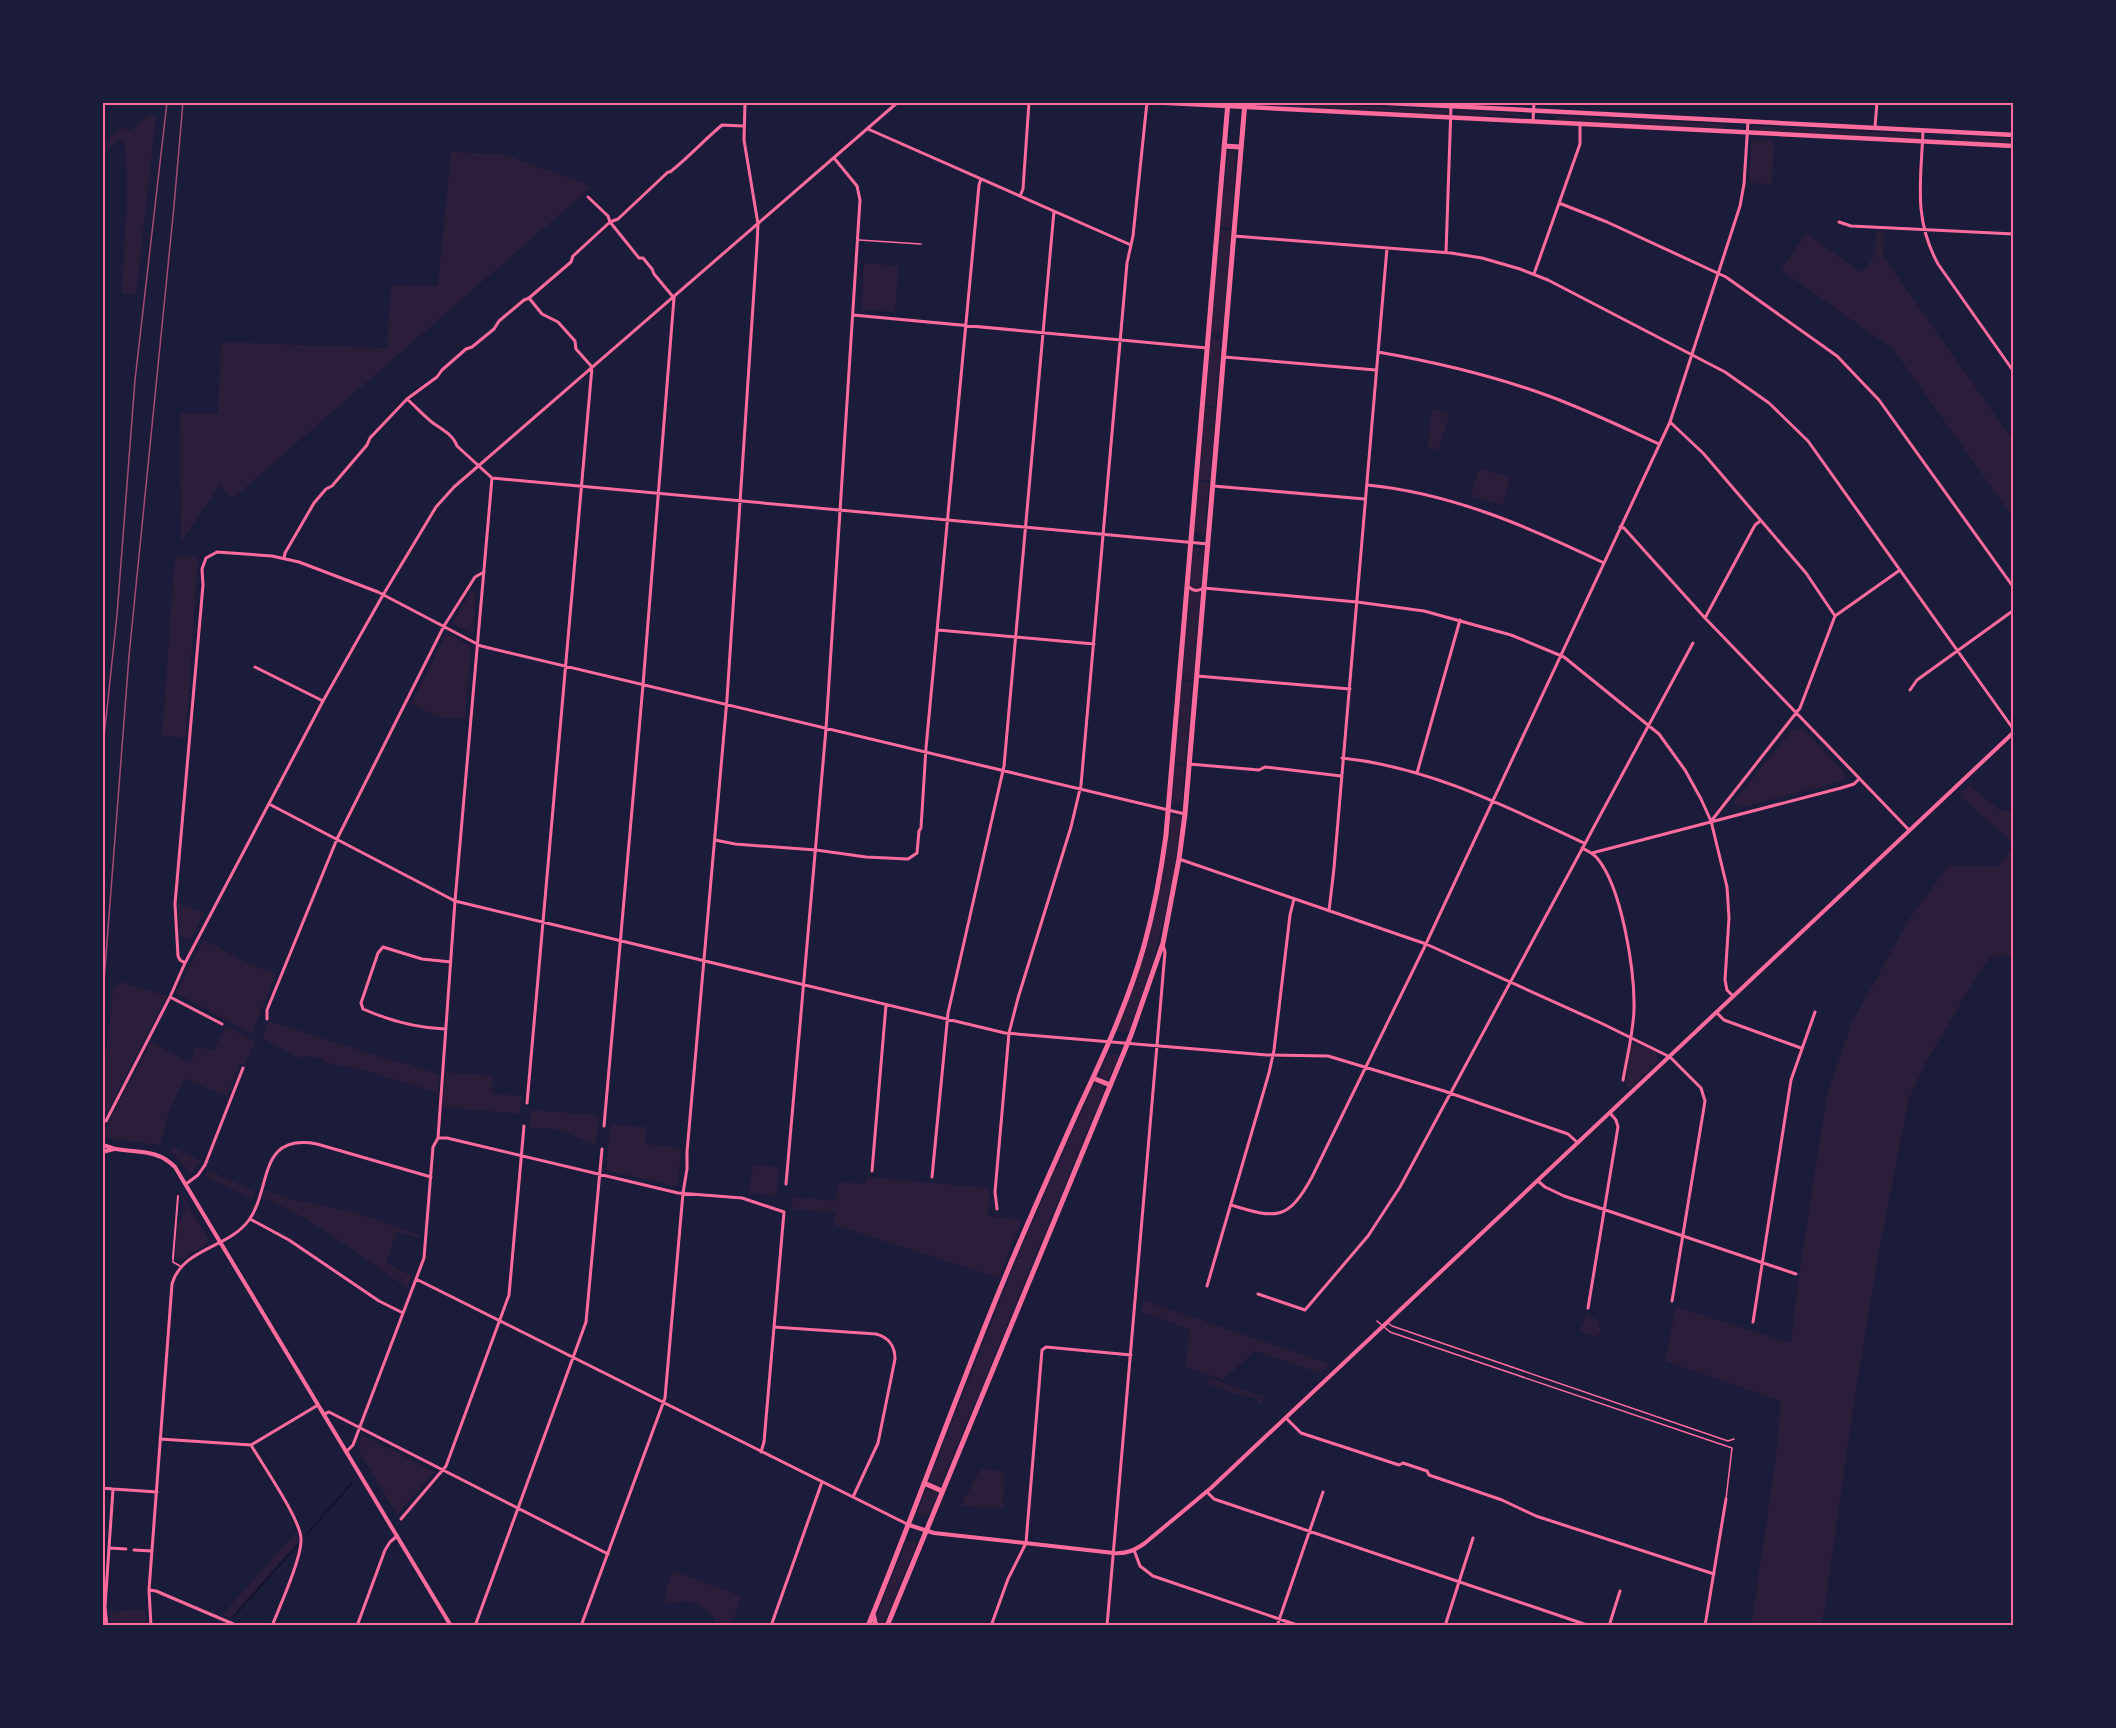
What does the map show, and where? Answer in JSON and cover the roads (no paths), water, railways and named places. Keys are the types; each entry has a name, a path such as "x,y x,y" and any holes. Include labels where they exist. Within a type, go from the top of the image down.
{"main road":[{"path":"1148,102 1228,104 2014,146"},
{"path":"1368,102 2014,135"},
{"path":"868,1626 1004,1280 1042,1189 1093,1078 1132,983 1144,946 1159,882 1168,810 1228,104"},
{"path":"887,1626 1128,1044 1163,943 1179,860 1185,814 1244,105"},
{"path":"1224,146 1240,147"},
{"path":"1093,1078 1110,1086"},
{"path":"924,1483 942,1491"},
{"path":"873,1614 876,1626"}],"street":[{"path":"581,1626 664,1403 687,1169 726,704 758,224 744,140 745,102"},
{"path":"106,1121 185,963 323,701 436,507 454,487 897,102"},
{"path":"1020,196 1023,189 1029,102"},
{"path":"997,1209 995,1192 1009,1033 1081,789 1126,263 1131,245 1148,102"},
{"path":"1533,121 1534,102"},
{"path":"1875,128 1876,102"},
{"path":"1446,253 1451,106"},
{"path":"1232,1205 1269,1215 1284,1211 1297,1202 1312,1177 1426,945 1670,422 1742,197 1748,122"},
{"path":"1534,274 1580,144 1580,124"},
{"path":"284,558 315,503 367,445 370,438 408,399 437,377 466,349 472,347 494,329 499,321 524,300 530,298 571,262 573,256 610,222 618,219 651,186 694,152 698,145 722,125 743,126"},
{"path":"868,129 1131,245"},
{"path":"1923,130 1919,199 1923,230 1929,248 2014,372"},
{"path":"786,1184 826,729 857,240 859,190 834,158"},
{"path":"715,840 866,857 908,859 917,853 981,179"},
{"path":"588,196 608,216 610,222 639,258 643,258 674,298 604,1126"},
{"path":"1559,203 1719,274 1837,356 1867,385 1891,415 2014,588"},
{"path":"932,1177 947,1019 1003,771 1054,211"},
{"path":"1839,222 1851,226 2014,234"},
{"path":"416,1279 760,1452 926,1532 1114,1553 1134,1550 1207,1492 2014,731 1825,464 1797,429 1750,388 1692,354 1534,274 1497,261 1446,253 1234,236"},
{"path":"1329,911 1387,248"},
{"path":"526,1103 592,367 576,349 575,341 558,322 542,314 530,298"},
{"path":"853,315 1207,348"},
{"path":"1378,352 1446,365 1520,386 1605,418 1659,444"},
{"path":"1224,357 1376,370"},
{"path":"408,399 492,478 1208,544"},
{"path":"1670,422 1703,453 1806,573 1835,616"},
{"path":"346,1452 353,1445 424,1258 433,1147 438,1138 455,901 492,478"},
{"path":"1367,485 1403,489 1469,507 1566,544 1604,563"},
{"path":"1213,486 1365,499"},
{"path":"1705,618 1755,525 1760,521"},
{"path":"1620,527 1624,528 1705,618 1909,830"},
{"path":"185,963 178,956 175,911 203,585 202,569 203,562 210,554 218,552 284,558 330,572 383,595 477,644 1185,814"},
{"path":"1711,821 1796,714 1835,616 1900,570"},
{"path":"267,1019 267,1010 337,839 444,626 475,577 484,572"},
{"path":"1187,585 1193,591 1204,588 1393,606 1460,620 1511,635 1561,655 1649,724 1673,752 1701,798 1711,821 1724,870 1729,932 1725,980 1727,990 1733,996"},
{"path":"1910,690 1917,680 2014,610"},
{"path":"1418,773 1460,620"},
{"path":"938,630 1094,644"},
{"path":"1258,1294 1305,1310 1378,1224 1693,643"},
{"path":"255,666 323,701"},
{"path":"1197,676 1350,689"},
{"path":"1342,758 1418,773 1493,801 1583,846 1599,861 1607,875 1628,943 1634,996 1631,1038 1623,1080"},
{"path":"1189,764 1259,770 1265,767 1342,776"},
{"path":"1592,853 1841,788 1854,784 1859,779"},
{"path":"269,804 455,901 1009,1033 1273,1055 1321,1054 1450,1093 1568,1134 1578,1143"},
{"path":"1179,860 1426,945 1670,1057 1701,1088 1704,1096 1672,1301"},
{"path":"1207,1286 1273,1055 1290,915 1294,899"},
{"path":"1107,1626 1163,977 1165,952 1163,943"},
{"path":"445,1029 420,1026 387,1017 363,1009 361,1003 376,957 383,947 422,959 451,962"},
{"path":"170,997 222,1024"},
{"path":"872,1171 886,1005"},
{"path":"1716,1012 1724,1020 1801,1048"},
{"path":"1753,1322 1791,1080 1815,1012"},
{"path":"186,1184 198,1175 205,1165 243,1068"},
{"path":"1588,1308 1618,1127 1610,1113"},
{"path":"401,1519 444,1471 510,1292 524,1126"},
{"path":"438,1138 447,1138 683,1193 742,1198 784,1212 764,1442 760,1452"},
{"path":"152,1626 149,1590 172,1284 180,1266 239,1230 250,1219 272,1159 283,1148 294,1143 317,1144 431,1177"},
{"path":"102,1145 115,1149 151,1152 175,1167 451,1626"},
{"path":"102,1152 115,1149"},
{"path":"476,1626 587,1320 602,1149"},
{"path":"1538,1181 1557,1193 1796,1274"},
{"path":"174,1258 178,1196"},
{"path":"250,1219 289,1240 379,1301 403,1312"},
{"path":"774,1327 876,1334 884,1337 893,1347 895,1362 878,1443 853,1498"},
{"path":"991,1626 1008,1580 1025,1550 1042,1350 1046,1347 1131,1355"},
{"path":"160,1439 251,1445 318,1405"},
{"path":"324,1414 329,1412 608,1554"},
{"path":"1286,1418 1301,1432 1399,1465 1403,1463 1427,1471 1429,1475 1502,1500 1536,1516 1714,1574"},
{"path":"251,1445 293,1516 302,1541 272,1626"},
{"path":"771,1626 822,1482"},
{"path":"102,1488 157,1492"},
{"path":"107,1626 105,1607 113,1489"},
{"path":"1207,1492 1214,1499 1590,1626"},
{"path":"1277,1626 1323,1492"},
{"path":"1705,1626 1726,1499"},
{"path":"357,1626 385,1550 397,1536"},
{"path":"1444,1626 1473,1538"},
{"path":"110,1548 126,1549"},
{"path":"134,1550 152,1551"},
{"path":"1134,1550 1140,1566 1153,1576 1300,1626"},
{"path":"149,1590 238,1626"},
{"path":"1609,1626 1620,1592"}],"lane":[{"path":"1273,102 1273,108"},
{"path":"857,240 921,244"},
{"path":"174,1258 173,1262 180,1266"},
{"path":"1377,1321 1390,1332 1732,1448 1726,1499"},
{"path":"1387,1322 1392,1326 1728,1441 1734,1440"}],"waterway":[{"path":"306,1535 352,1483"},
{"path":"234,1616 298,1544"}],"tram line":[{"path":"102,756 117,615 135,380 167,102"}],"railway":[{"path":"102,1007 129,656 183,102"}]}
